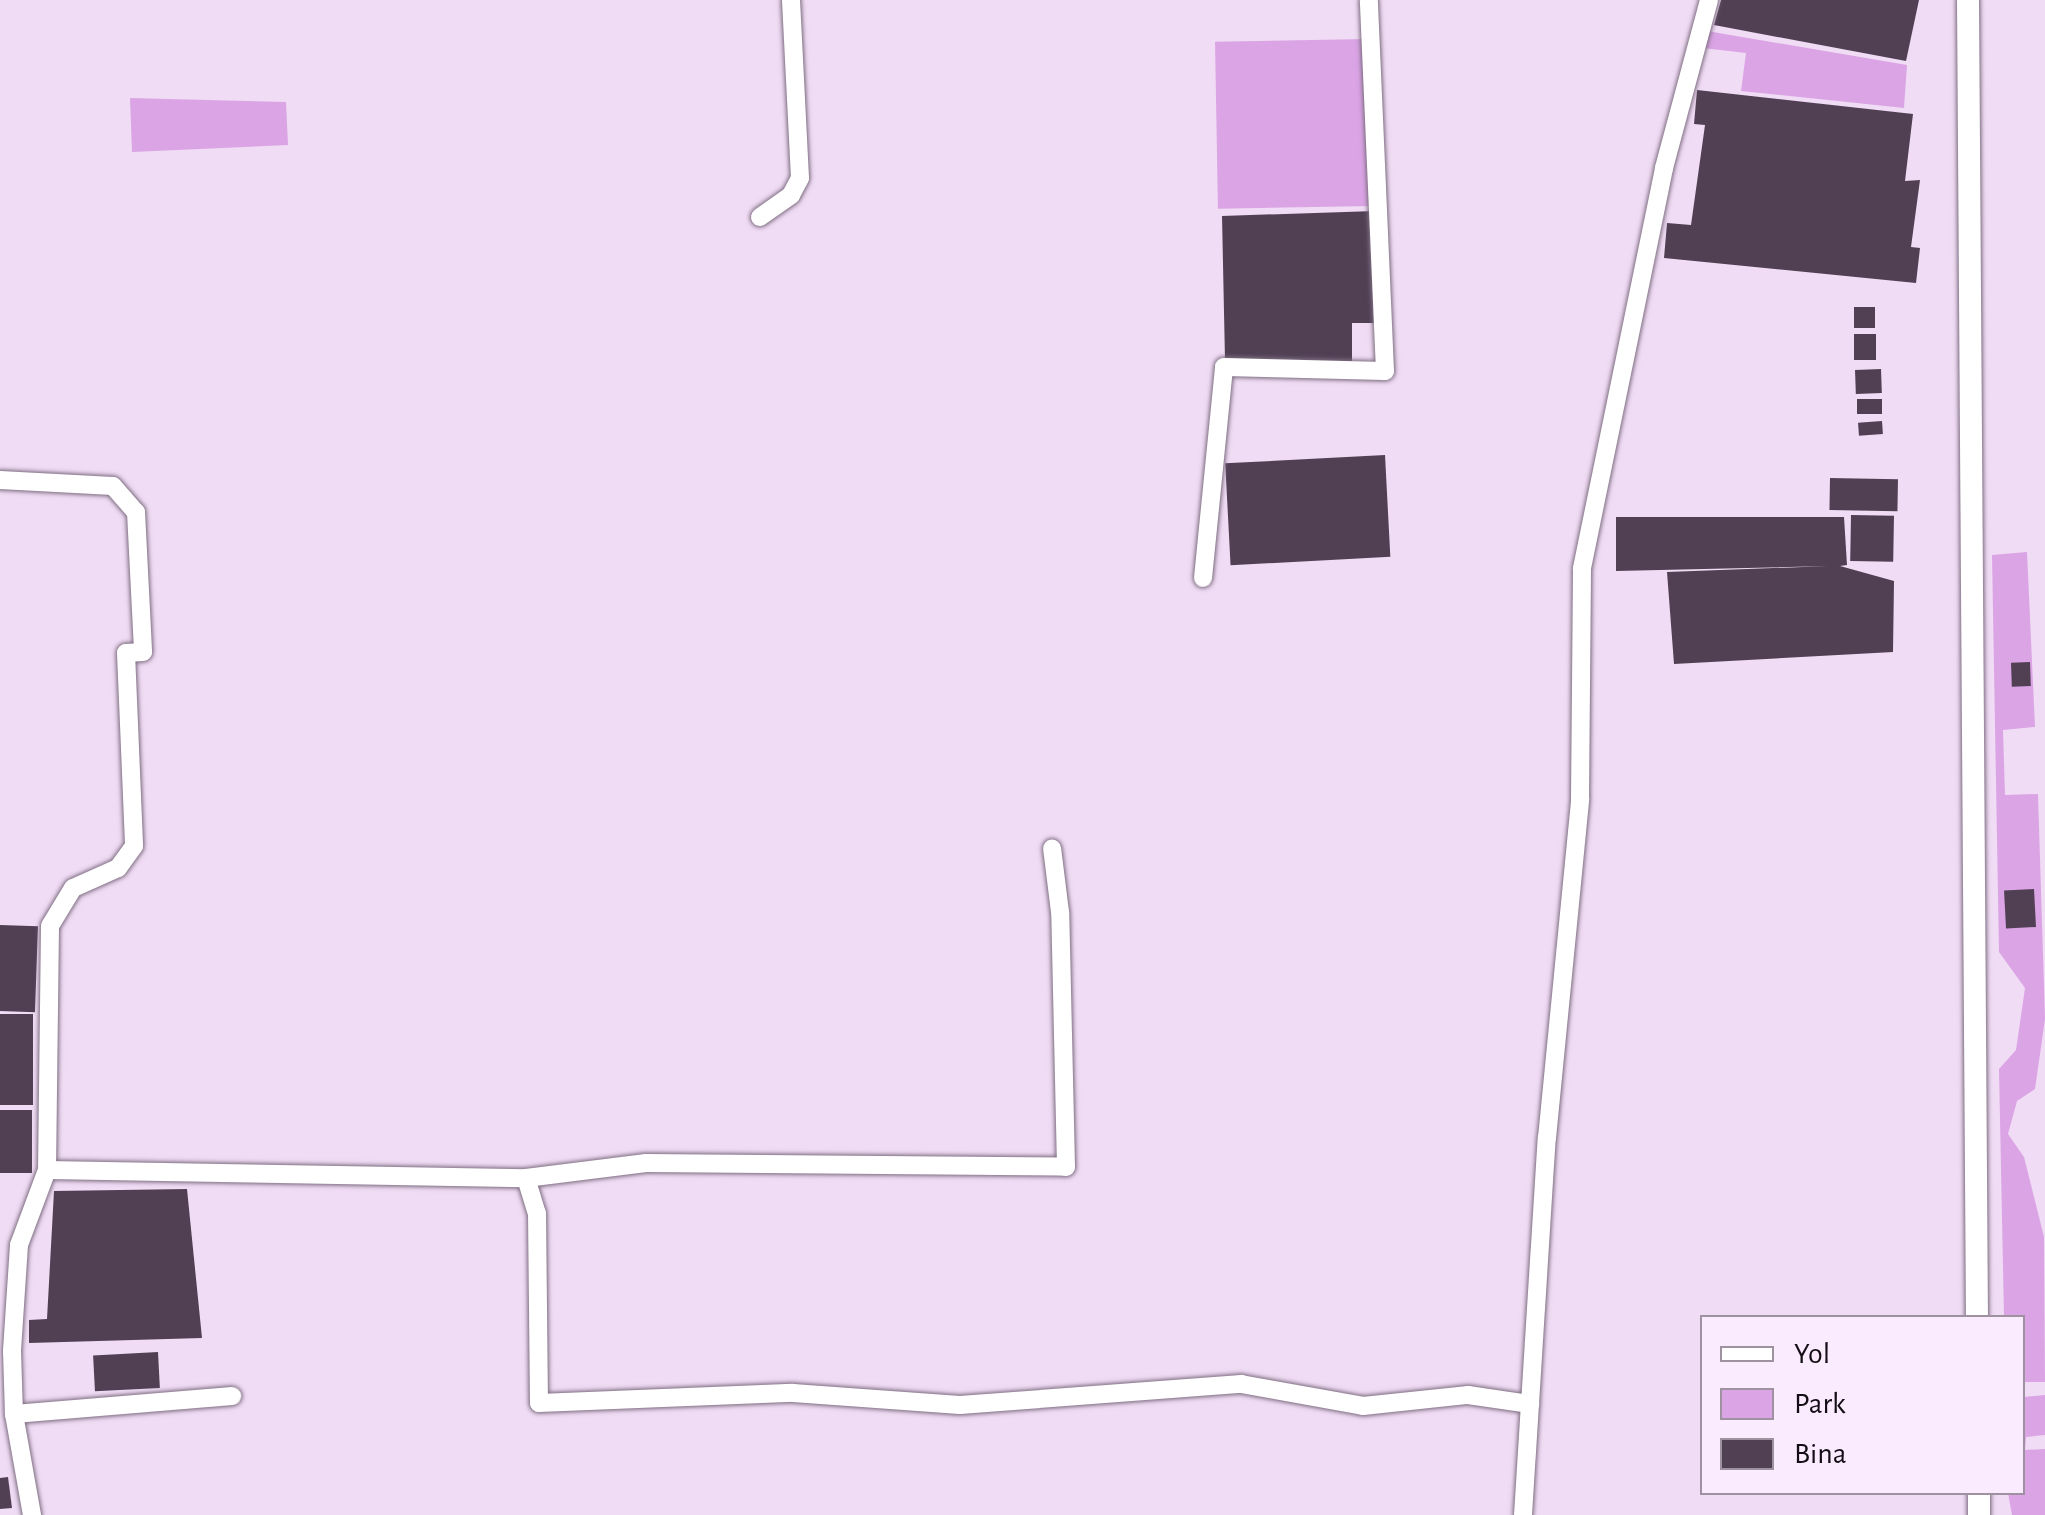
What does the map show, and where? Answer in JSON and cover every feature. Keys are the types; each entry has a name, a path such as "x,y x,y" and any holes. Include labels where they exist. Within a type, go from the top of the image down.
{"street":[{"path":"760,217 791,195 800,178 791,0"},
{"path":"1204,578 1224,367 1386,371 1369,0"},
{"path":"1523,1515 1580,798 1582,568 1664,168 1708,0"},
{"path":"1968,0 1977,1315"},
{"path":"0,480 113,486 136,512 143,652 126,653 134,846 118,868 73,888 50,926 47,1170 20,1245 14,1414 32,1515"},
{"path":"47,1170 526,1178 646,1163 1066,1166 1060,912 1052,848"},
{"path":"526,1178 537,1213 540,1404 794,1393 960,1404 1241,1384 1363,1406 1468,1395 1530,1404"},
{"path":"14,1414 232,1396"}],"green space":[{"path":"1707,31 1907,65 1904,108 1741,91 1746,53 1703,48"},
{"path":"1368,39 1371,206 1218,209 1215,42"},
{"path":"130,98 286,102 288,145 132,152"},
{"path":"2027,552 2035,727 2003,730 2005,795 2038,794 2045,1019 2035,1089 2017,1101 2008,1134 2024,1157 2044,1237 2045,1382 2025,1382 2025,1315 2004,1315 1999,1069 2016,1050 2025,988 1999,952 1992,555"},
{"path":"2045,1395 2045,1435 2026,1437 2025,1450 2025,1397"},
{"path":"2045,1449 2045,1515 2012,1515 2008,1495 2025,1495 2025,1450"}],"building":[{"path":"1721,0 1919,0 1906,61 1714,25"},
{"path":"1697,90 1913,114 1905,181 1920,180 1911,247 1920,248 1916,283 1664,258 1667,223 1691,225 1705,125 1694,124"},
{"path":"1375,211 1379,323 1352,323 1352,362 1225,360 1222,216"},
{"path":"1854,307 1875,307 1875,328 1854,328"},
{"path":"1854,334 1876,334 1876,360 1854,360"},
{"path":"1881,369 1882,393 1856,394 1855,370"},
{"path":"1857,399 1882,399 1882,414 1857,414"},
{"path":"1882,421 1883,434 1859,436 1858,423"},
{"path":"1385,455 1390,557 1231,565 1225,463"},
{"path":"1830,478 1898,479 1897,511 1829,510"},
{"path":"1851,515 1894,516 1893,562 1850,561"},
{"path":"1616,517 1844,517 1847,565 1840,566 1894,581 1893,652 1674,664 1667,572 1829,566 1616,571"},
{"path":"2030,662 2031,686 2012,687 2011,663"},
{"path":"2034,889 2036,927 2006,929 2004,891"},
{"path":"0,925 38,926 35,1012 0,1011"},
{"path":"0,1014 33,1014 33,1105 0,1105"},
{"path":"0,1110 32,1110 32,1173 0,1173"},
{"path":"187,1189 202,1338 29,1343 29,1320 47,1319 54,1191"},
{"path":"158,1352 160,1388 95,1391 93,1355"},
{"path":"8,1477 12,1508 0,1509 0,1478"}]}
